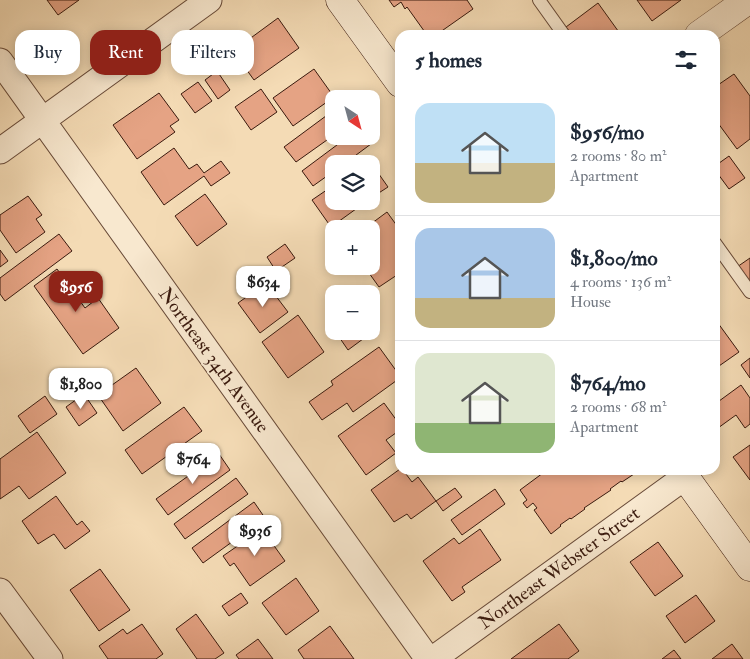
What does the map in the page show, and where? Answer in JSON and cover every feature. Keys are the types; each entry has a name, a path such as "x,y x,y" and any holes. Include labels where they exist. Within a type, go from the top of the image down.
{"main road":[{"path":"340,0 395,76"},
{"path":"707,30 745,5"},
{"path":"684,475 750,567"}],"street":[{"path":"0,151 209,0"},
{"name":"Northeast 34th Avenue","path":"0,61 428,659"},
{"name":"Northeast Webster Street","path":"433,659 680,475"},
{"path":"0,591 50,659"}],"lane":[{"path":"539,0 560,30"},
{"path":"720,251 750,292"}],"building":[{"path":"47,0 79,0 58,15"},
{"path":"389,0 467,0 473,9 443,30 423,30 407,7 405,9 401,2 394,7"},
{"path":"637,0 681,0 652,21"},
{"path":"598,3 617,30 568,30 566,27"},
{"path":"278,18 299,48 254,80 250,75 254,75 254,36"},
{"path":"314,69 329,90 325,90 325,103 293,126 273,98"},
{"path":"734,74 750,96 750,139 737,149 720,126 720,84"},
{"path":"212,75 220,75 230,90 218,99 205,80"},
{"path":"198,82 212,101 195,113 181,94"},
{"path":"261,89 277,112 251,130 235,107"},
{"path":"159,93 179,120 170,126 175,132 137,159 113,125"},
{"path":"325,117 325,141 296,162 284,147"},
{"path":"337,145 370,145 356,155 325,155 325,177 313,186 302,171"},
{"path":"174,148 189,169 197,164 204,173 221,161 230,173 211,186 204,176 164,205 141,172"},
{"path":"729,156 745,178 729,189 720,177 720,162"},
{"path":"380,176 388,187 380,192"},
{"path":"325,191 325,210 355,210 341,220 326,220 312,200"},
{"path":"205,194 227,224 197,246 175,216"},
{"path":"28,196 42,215 36,219 45,232 16,253 0,230 0,215"},
{"path":"387,212 395,223 395,276 380,286 370,275 380,275 380,220 376,220"},
{"path":"59,234 72,251 5,301 0,294 0,278"},
{"path":"285,244 295,258 276,271 267,257"},
{"path":"0,250 8,261 0,267"},
{"path":"750,258 750,281 748,282 737,267"},
{"path":"57,269 85,308 98,298 119,328 83,354 34,286"},
{"path":"266,283 288,312 260,333 238,303"},
{"path":"298,315 324,352 288,378 262,342"},
{"path":"720,326 739,352 720,365"},
{"path":"341,340 362,340 348,350"},
{"path":"379,347 395,369 395,382 353,412 347,403 322,420 309,402 333,385 331,381"},
{"path":"750,358 750,378 741,365"},
{"path":"136,368 161,403 123,431 98,395"},
{"path":"741,385 750,398 750,424 745,428 736,415 720,427 720,400"},
{"path":"84,394 97,413 79,426 66,407"},
{"path":"45,396 57,414 30,433 18,416"},
{"path":"384,403 395,418 395,434 386,440 395,454 366,475 338,436"},
{"path":"184,407 202,431 142,474 125,450"},
{"path":"37,432 66,473 29,499 19,486 0,499 0,459"},
{"path":"750,445 750,480 733,457"},
{"path":"219,454 230,470 168,515 156,499"},
{"path":"395,473 395,475 407,475 412,482 418,477 436,501 411,519 407,514 394,522 371,490"},
{"path":"540,475 632,475 621,481 585,509 560,525 551,534 534,510 537,508 533,503 527,508 523,503 527,500 520,490"},
{"path":"236,478 248,494 185,539 174,524"},
{"path":"455,488 462,497 443,511 436,501"},
{"path":"495,489 505,504 462,535 451,520"},
{"path":"56,496 77,525 82,521 90,531 65,549 54,534 38,544 22,521"},
{"path":"254,502 265,518 203,563 192,548"},
{"path":"262,529 285,561 250,586 234,563 230,566 223,556"},
{"path":"480,529 501,560 462,587 465,592 452,601 423,561 454,538 459,544"},
{"path":"658,542 683,576 655,596 630,562"},
{"path":"100,569 130,610 99,631 70,590"},
{"path":"296,578 319,611 286,635 262,603"},
{"path":"241,593 248,603 229,616 222,606"},
{"path":"696,595 715,621 685,643 666,616"},
{"path":"196,614 224,653 215,659 197,659 176,629"},
{"path":"142,624 163,654 156,659 108,659 99,646 123,629 127,634"},
{"path":"559,624 579,651 568,659 511,659"},
{"path":"330,626 354,659 304,659 298,650"},
{"path":"258,639 273,659 239,659 236,655"},
{"path":"732,644 743,659 712,659"},
{"path":"674,650 681,659 662,659"}]}
